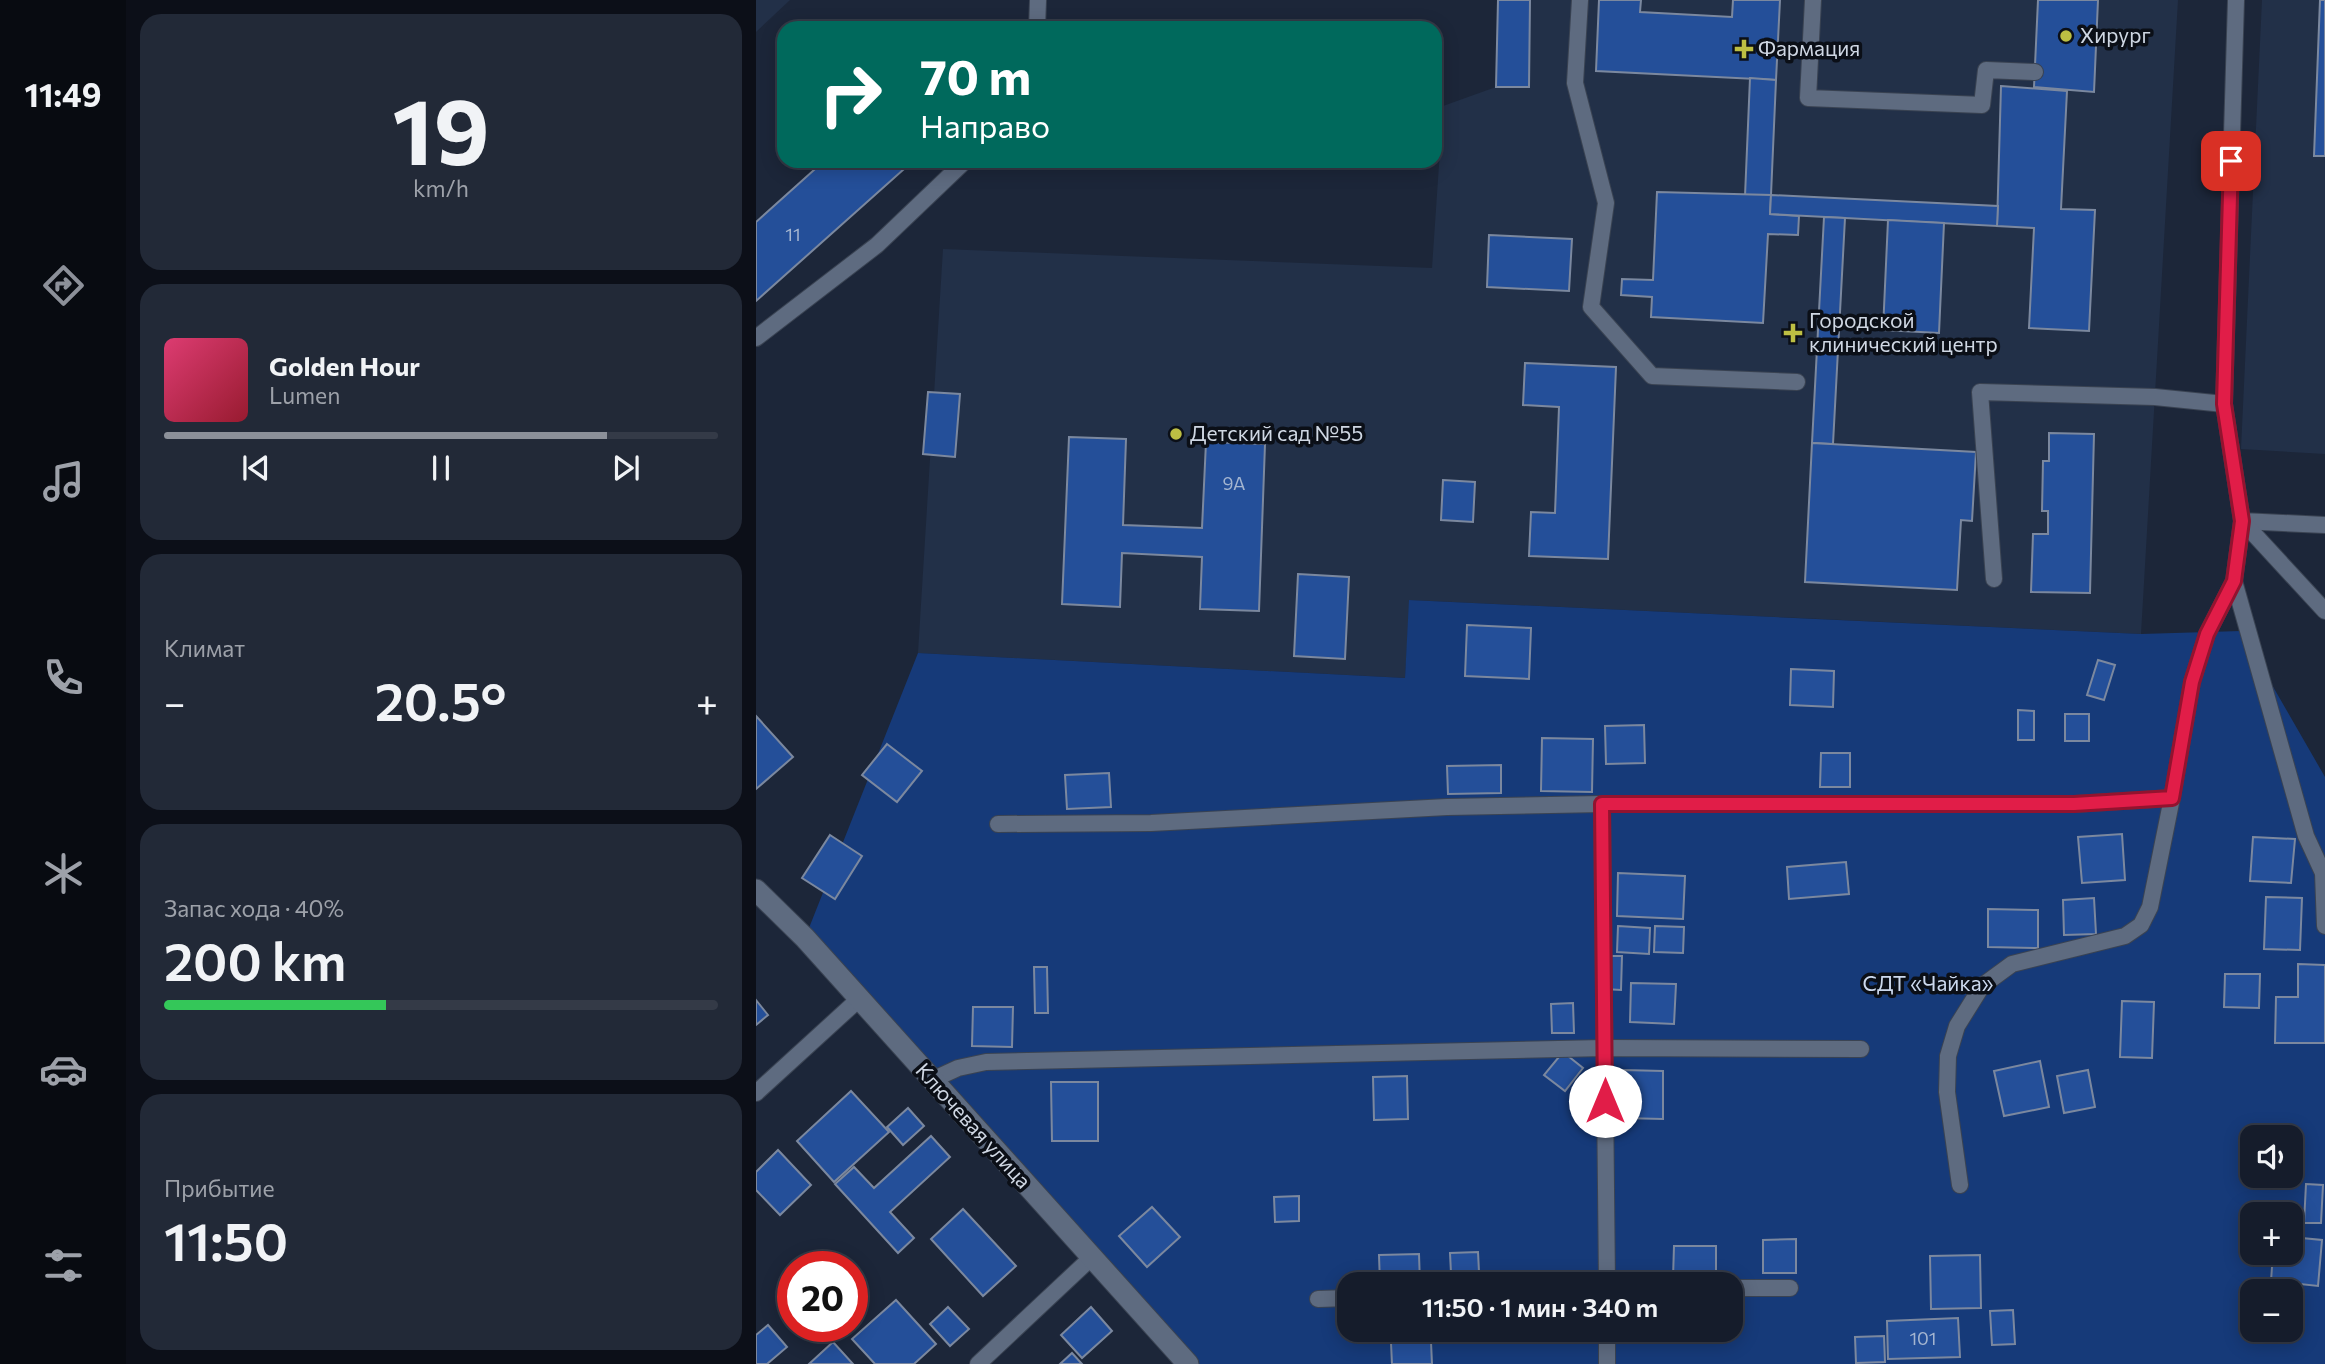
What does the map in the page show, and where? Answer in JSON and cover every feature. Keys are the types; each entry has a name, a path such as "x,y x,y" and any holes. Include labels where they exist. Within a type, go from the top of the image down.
{"street":[{"name":"Ключевая улица","path":"756,890 805,938 1188,1364"}],"lane":[{"path":"1037,21 1038,0"},
{"path":"1580,0 1575,83 1606,203 1591,307 1652,376 1797,382"},
{"path":"1813,0 1808,98 1982,105 1986,71 2035,72"},
{"path":"1960,1185 1947,1092 1948,1056 1957,1026 1982,986 2012,964 2124,936 2141,925 2150,907 2192,682 2207,634 2234,581 2242,521 2224,404 2236,0"},
{"path":"756,338 877,245 958,168"},
{"path":"1993,579 1980,393 2155,397 2224,404"},
{"path":"2242,521 2325,525"},
{"path":"2242,521 2325,611"},
{"path":"2234,581 2306,836 2323,873 2325,926"},
{"path":"998,824 1151,823 1447,807 1602,804 2074,804 2172,798"},
{"path":"1602,804 1607,1272"},
{"path":"756,1093 859,999"},
{"path":"932,1080 958,1068 986,1062 1604,1048 1861,1049"},
{"path":"978,1364 1091,1257"},
{"path":"1743,1288 1790,1288"},
{"path":"1318,1299 1337,1298"},
{"path":"1607,1342 1607,1364"}],"shaded area":[{"path":"756,0 790,0 756,32"},
{"name":"Городской клинический центр","path":"1498,0 2178,0 2141,634 1410,600 1405,678 918,653 943,249 1432,268 1439,168 1442,168 1443,106 1496,87"},
{"path":"2262,0 2325,0 2325,454 2241,449"}],"green space":[{"name":"СДТ «Чайка»","path":"1409,600 2141,634 2241,631 2325,777 2325,1364 1188,1364 805,938 918,653 1405,678"}],"building":[{"path":"1498,0 1530,0 1529,87 1496,87"},
{"path":"1599,0 1641,0 1640,12 1732,17 1733,0 1780,0 1776,80 1596,71"},
{"name":"Хирург","path":"2038,0 2098,0 2094,92 2034,87"},
{"path":"2320,0 2325,0 2325,156 2314,156"},
{"path":"1750,78 1776,80 1771,195 1745,196"},
{"path":"2001,86 2067,91 2061,209 2095,210 2089,331 2029,328 2034,228 1997,226"},
{"path":"816,168 905,168 756,301 756,222"},
{"path":"1657,192 1771,195 1770,214 1799,216 1798,235 1768,234 1763,323 1651,317 1652,297 1621,295 1622,279 1653,280"},
{"path":"1771,195 1998,206 1997,226 1770,214"},
{"path":"1824,217 1845,218 1833,444 1812,443"},
{"path":"1888,220 1944,223 1939,333 1883,330"},
{"path":"1489,235 1572,239 1569,291 1487,287"},
{"path":"1525,363 1616,367 1608,559 1529,556 1531,512 1555,513 1559,407 1523,405"},
{"path":"928,392 960,394 955,457 923,454"},
{"path":"2049,433 2094,434 2090,593 2031,592 2033,534 2048,534 2048,511 2042,511 2043,461 2049,461"},
{"path":"1069,437 1126,439 1123,525 1202,528 1206,442 1265,444 1259,611 1200,609 1202,557 1122,553 1120,607 1062,604"},
{"path":"1812,443 1976,452 1972,521 1961,520 1957,590 1805,582"},
{"path":"1443,480 1475,482 1473,522 1441,520"},
{"path":"1298,574 1349,577 1345,659 1294,656"},
{"path":"1467,625 1531,628 1529,679 1465,676"},
{"path":"2098,660 2115,665 2104,700 2087,695"},
{"path":"1791,669 1834,671 1833,707 1790,705"},
{"path":"2018,710 2034,711 2034,740 2018,740"},
{"path":"2065,714 2089,714 2089,741 2065,741"},
{"path":"756,716 793,757 756,789"},
{"path":"1644,725 1645,763 1606,764 1605,726"},
{"path":"1542,738 1593,739 1592,792 1541,791"},
{"path":"887,744 922,771 897,802 862,775"},
{"path":"1821,753 1850,753 1850,787 1820,787"},
{"path":"1501,765 1501,793 1448,794 1447,766"},
{"path":"1109,773 1111,807 1067,809 1065,775"},
{"path":"2122,834 2125,880 2082,883 2078,837"},
{"path":"830,835 862,856 835,899 802,878"},
{"path":"2253,837 2295,839 2291,883 2250,881"},
{"path":"1846,862 1849,894 1789,899 1787,867"},
{"path":"1618,873 1685,876 1683,919 1617,916"},
{"path":"2266,897 2302,898 2300,950 2264,949"},
{"path":"2094,898 2096,934 2064,935 2063,900"},
{"path":"1988,909 2038,910 2038,948 1988,947"},
{"path":"1618,926 1650,928 1649,954 1617,952"},
{"path":"1655,926 1684,927 1683,953 1654,952"},
{"path":"1605,956 1622,956 1621,990 1604,989"},
{"path":"2298,964 2325,965 2325,1043 2275,1043 2276,997 2298,997"},
{"path":"1034,967 1047,967 1048,1013 1035,1013"},
{"path":"2225,974 2260,974 2259,1008 2224,1007"},
{"path":"1631,983 1676,984 1674,1024 1630,1022"},
{"path":"756,1000 768,1015 756,1025"},
{"path":"2122,1001 2154,1002 2152,1058 2120,1057"},
{"path":"1573,1003 1574,1033 1552,1033 1551,1004"},
{"path":"973,1007 1013,1007 1012,1047 972,1046"},
{"path":"1563,1052 1583,1068 1565,1091 1544,1075"},
{"path":"2040,1061 2049,1107 2004,1116 1994,1071"},
{"path":"1623,1070 1663,1071 1663,1119 1622,1118"},
{"path":"2088,1070 2095,1107 2064,1113 2057,1076"},
{"path":"1407,1076 1408,1119 1374,1120 1373,1077"},
{"path":"1051,1082 1098,1082 1098,1141 1052,1141"},
{"path":"851,1091 889,1132 834,1182 797,1141"},
{"path":"908,1108 924,1126 903,1145 887,1127"},
{"path":"931,1136 950,1157 890,1212 914,1238 898,1253 835,1184 854,1167 874,1188"},
{"path":"778,1150 811,1185 780,1215 756,1190 756,1172"},
{"path":"2306,1184 2323,1185 2321,1223 2304,1223"},
{"path":"1299,1196 1299,1221 1275,1222 1274,1197"},
{"path":"1152,1207 1180,1237 1147,1267 1119,1236"},
{"path":"963,1209 1016,1266 983,1296 931,1239"},
{"path":"2303,1238 2322,1240 2318,1286 2303,1284 2303,1279 2271,1279 2272,1265 2303,1265"},
{"path":"1796,1239 1796,1273 1763,1273 1763,1240"},
{"path":"1674,1246 1716,1246 1716,1272 1673,1272"},
{"path":"1478,1252 1479,1272 1451,1272 1450,1253"},
{"path":"1419,1254 1420,1272 1380,1272 1379,1255"},
{"path":"1980,1255 1981,1308 1931,1309 1930,1256"},
{"path":"896,1300 936,1344 914,1364 875,1364 855,1342 868,1342 868,1325"},
{"path":"948,1307 969,1329 950,1346 930,1324"},
{"path":"1091,1307 1112,1331 1082,1358 1061,1335"},
{"path":"2013,1310 2015,1344 1992,1345 1990,1311"},
{"path":"1958,1318 1960,1357 1888,1359 1887,1321"},
{"path":"768,1325 777,1335 777,1342 783,1342 787,1347 767,1364 756,1364 756,1335"},
{"path":"1884,1336 1885,1362 1856,1363 1855,1337"},
{"path":"833,1342 853,1364 809,1364"},
{"path":"1431,1342 1432,1364 1392,1364 1391,1343"},
{"path":"1072,1353 1082,1364 1060,1364"}],"place":[{"name":"Хирург","path":"2066,36"},
{"name":"Фармация","path":"1744,49"},
{"name":"Городской клинический центр","path":"1793,333"},
{"name":"Детский сад №55","path":"1176,434"}],"route":[{"path":"1605,1101 1602,804 2074,804 2172,798 2192,682 2207,634 2234,581 2242,521 2224,404 2231,161"}]}
